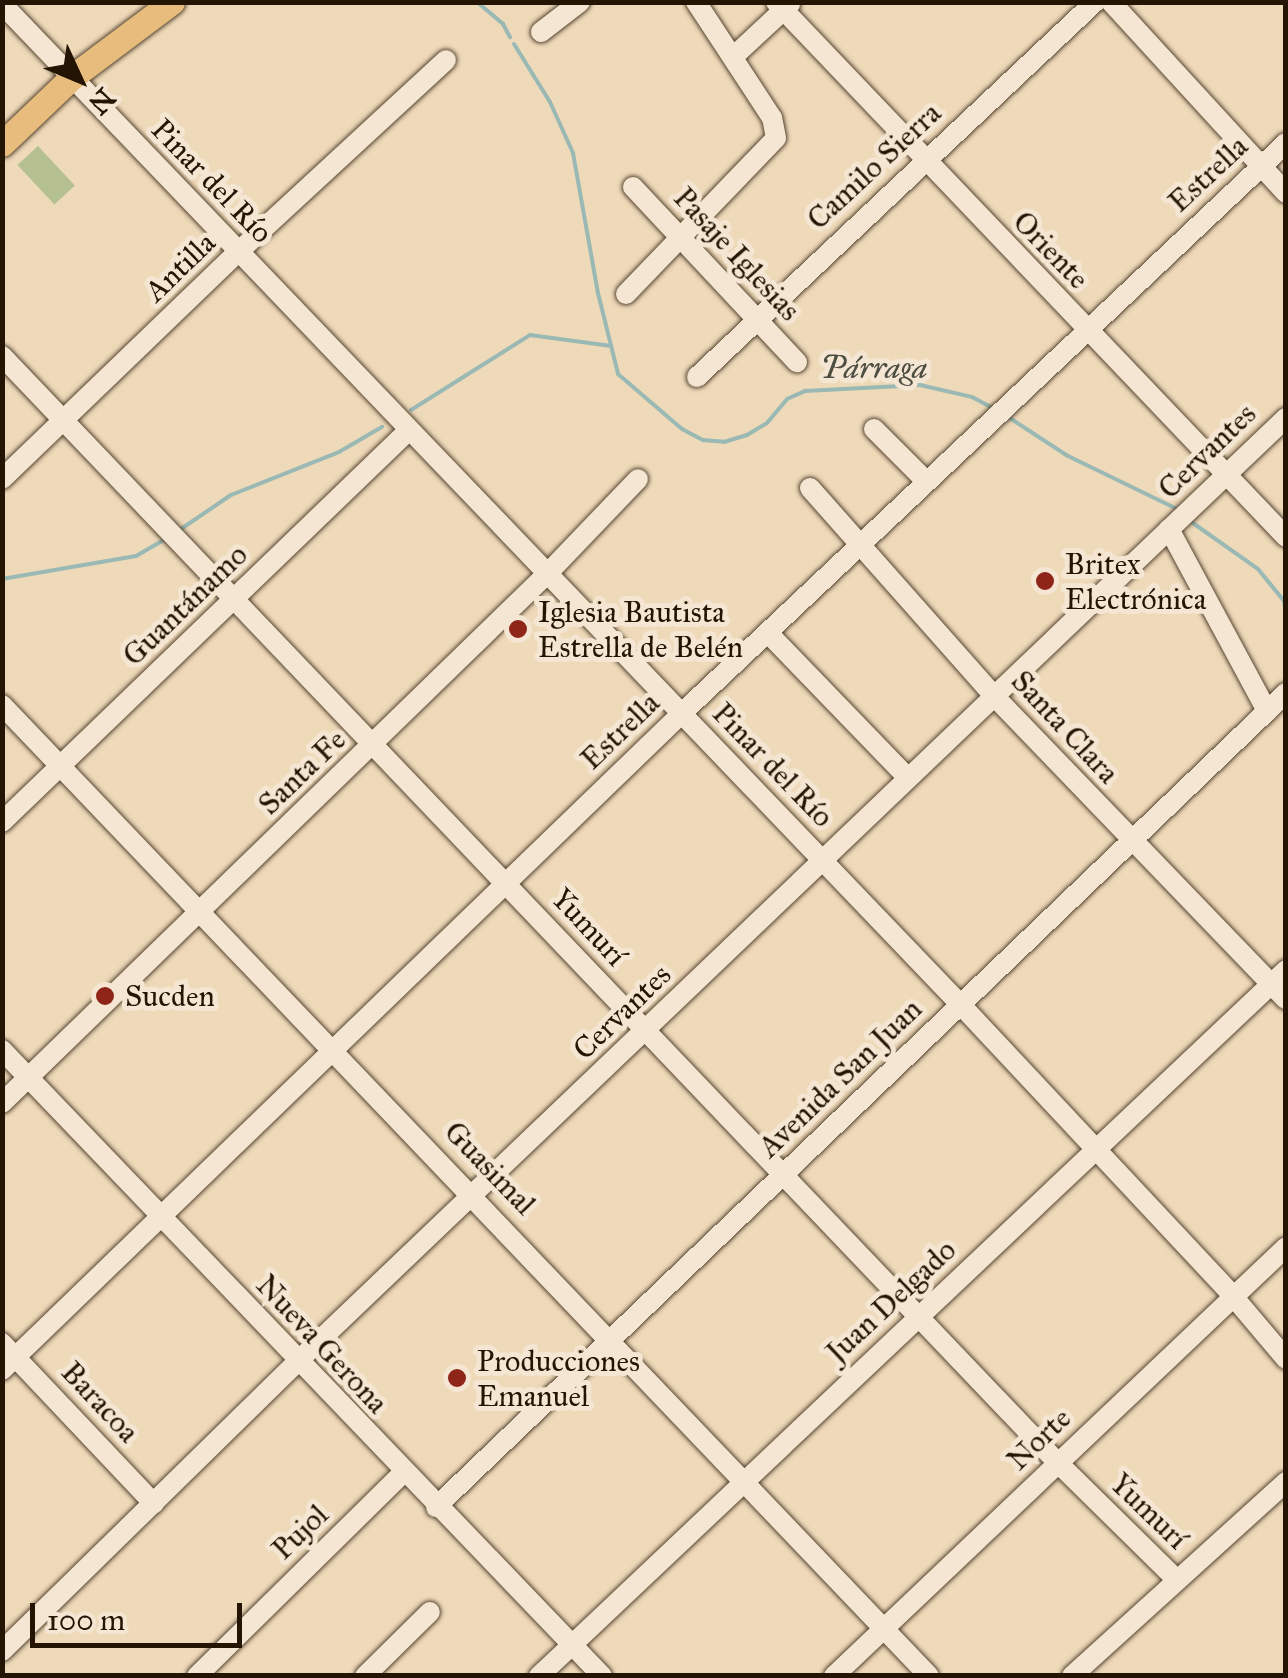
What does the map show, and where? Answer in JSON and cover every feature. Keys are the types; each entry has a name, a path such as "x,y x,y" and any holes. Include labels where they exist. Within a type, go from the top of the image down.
{"main road":[{"path":"2,144 72,77 172,2"}],"street":[{"path":"540,32 580,2"},
{"path":"626,294 776,138 772,118 696,2"},
{"name":"Camilo Sierra","path":"697,376 1094,2"},
{"path":"1111,2 1286,193"},
{"name":"Pinar del Río","path":"2,4 960,1004 1232,1295 1286,1359"},
{"path":"733,56 784,5"},
{"name":"Oriente","path":"784,5 924,160 1286,537"},
{"name":"Antilla","path":"2,480 238,252 446,60"},
{"name":"Estrella","path":"7,1357 162,1218 681,714 1085,328 1286,143"},
{"name":"Pasaje Iglesias","path":"633,187 797,362"},
{"name":"Yumurí","path":"2,356 1058,1463 1177,1580"},
{"name":"Cervantes","path":"2,1651 298,1360 1286,418"},
{"path":"874,429 926,481"},
{"name":"Guantánamo","path":"2,822 408,431"},
{"name":"Santa Fe","path":"2,1103 548,573 638,479"},
{"name":"Santa Clara","path":"810,488 994,696 1130,840 1280,984"},
{"path":"1179,519 1277,701"},
{"path":"768,633 908,777"},
{"name":"Avenida San Juan","path":"436,1506 1277,701"},
{"name":"Guasimal","path":"2,705 203,910 929,1676"},
{"name":"Juan Delgado","path":"539,1676 1096,1149 1280,984"},
{"name":"Nueva Gerona","path":"2,1050 403,1473 602,1676"},
{"name":"Norte","path":"834,1676 1286,1246"},
{"name":"Baracoa","path":"7,1357 154,1504"},
{"name":"Pujol","path":"196,1676 403,1473"},
{"path":"1072,1676 1286,1482"},
{"path":"365,1676 430,1612"}],"green space":[{"path":"38,146 75,185 54,205 18,165"}],"waterway":[{"name":"Párraga","path":"477,2 503,24 510,37"},
{"name":"Párraga","path":"514,44 550,102 573,153 598,293 618,374 682,429 703,440 724,442 747,435 767,423 787,399 805,391 920,385 972,397 993,408"},
{"path":"411,410 530,335 611,346"},
{"name":"Párraga","path":"1005,415 1068,456 1175,508"},
{"path":"178,531 231,495 339,452 382,427"},
{"name":"Párraga","path":"1190,521 1258,569 1284,601 1286,614"},
{"path":"2,579 136,556 166,539"}],"place":[{"name":"Britex Electrónica","path":"1045,581"},
{"name":"Iglesia Bautista Estrella de Belén","path":"518,629"},
{"name":"Sucden","path":"105,996"},
{"name":"Producciones Emanuel","path":"457,1378"}]}
